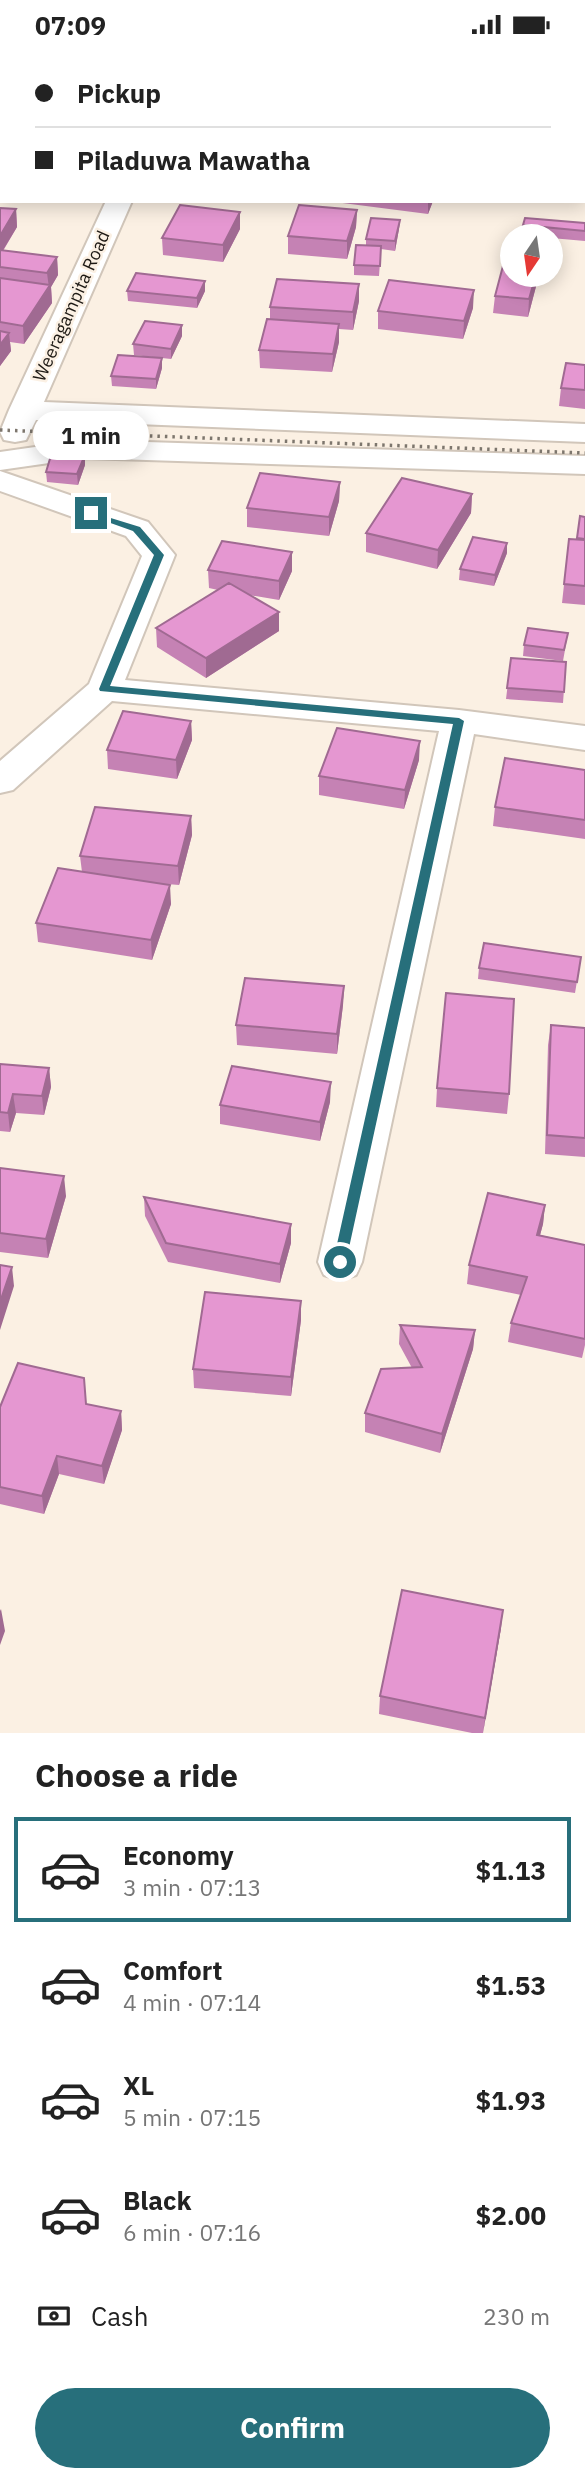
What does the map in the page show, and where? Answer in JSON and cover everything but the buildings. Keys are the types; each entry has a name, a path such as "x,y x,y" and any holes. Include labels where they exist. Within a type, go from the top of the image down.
{"street":[{"name":"Weeragampita Road","path":"0,451 10,446 117,203"},
{"path":"24,410 585,433"},
{"path":"0,461 83,449 585,465"},
{"path":"0,480 137,529 159,555 104,689 0,781"},
{"path":"104,689 459,721 585,738"},
{"path":"340,1262 459,721"}],"railway":[{"path":"0,430 585,453"}],"route":[{"path":"91,513 137,529 159,555 104,689 459,721 340,1262"}]}
